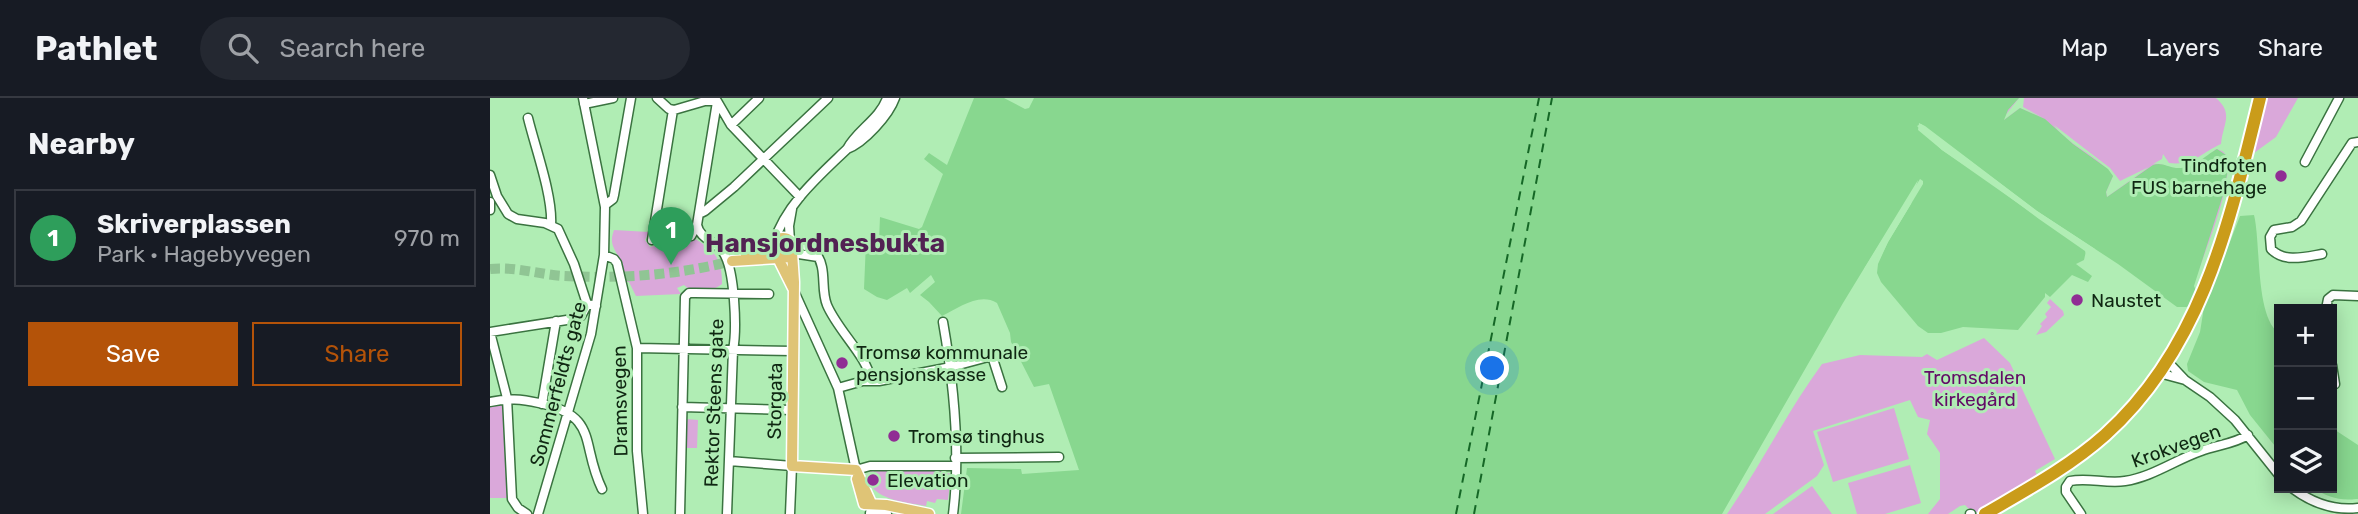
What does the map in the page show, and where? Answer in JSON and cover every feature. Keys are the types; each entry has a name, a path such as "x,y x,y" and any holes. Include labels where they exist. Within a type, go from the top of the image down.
{"highway":[{"path":"1985,514 2062,468 2094,444 2127,414 2167,361 2204,291 2230,219 2259,98"}],"main road":[{"path":"784,237 790,241 792,253 785,258 734,260 784,237"},
{"path":"774,242 772,250 778,258"},
{"name":"Storgata","path":"792,253 792,466"},
{"name":"Storgata","path":"778,258 793,288"},
{"path":"792,466 857,472 858,484 868,510 929,514"}],"street":[{"path":"613,98 584,101 605,205 614,195 631,98"},
{"path":"657,98 673,110"},
{"path":"731,125 759,98"},
{"path":"699,214 828,98"},
{"path":"774,242 785,217 800,197 880,112 887,98"},
{"path":"847,149 855,146 887,114 895,98"},
{"path":"2305,162 2339,98"},
{"path":"673,110 717,99"},
{"path":"717,99 731,125 800,197"},
{"path":"691,236 697,225 717,99"},
{"path":"652,240 673,110"},
{"path":"528,118 548,199 551,225"},
{"path":"2322,254 2281,256 2271,248 2270,237 2274,230 2292,227 2300,222 2352,143 2358,142"},
{"path":"491,183 511,217 557,228 592,306 579,317 490,332 507,398 511,495 514,505 527,514"},
{"path":"490,202 490,210"},
{"name":"Sommerfeldts gate","path":"538,514 591,334 592,306 604,255 605,205"},
{"path":"792,209 790,241 811,248 818,257 824,274 827,304 841,331 868,366 871,380"},
{"name":"Rektor Steens gate","path":"697,225 701,235 724,254 729,265 733,293 736,335 733,350 727,514"},
{"path":"792,253 818,257"},
{"name":"Dramsvegen","path":"604,255 614,258 617,263 637,348 637,451 643,514"},
{"path":"793,288 838,388 857,472 870,467 1059,457"},
{"path":"680,514 686,293 769,294"},
{"path":"2327,304 2333,295 2358,296"},
{"path":"542,404 556,321"},
{"path":"943,322 951,367 958,479 953,514"},
{"path":"637,348 793,351"},
{"path":"838,388 951,367 992,356 1002,387"},
{"path":"2167,361 2185,380 2221,406 2274,469"},
{"path":"2159,373 2185,380"},
{"path":"490,402 507,398 542,404 568,412 576,418 583,429 602,489"},
{"path":"682,407 792,410"},
{"name":"Krokvegen","path":"2081,514 2066,492 2070,481 2132,480 2198,452 2248,435"},
{"path":"729,461 792,466"},
{"name":"Storgata","path":"790,514 792,466"},
{"path":"2301,493 2324,505 2341,509 2358,508"}],"green space":[{"path":"2008,98 2019,98 2004,120 2020,108 2043,118 2023,107 2024,98 2216,98 2226,114 2221,144 2184,163 2169,163 2163,154 2162,159 2153,164 2183,168 2200,162 2216,149 2225,154 2228,164 2223,197 2194,283 1999,127","holes":["2054,125 2110,168 2120,181 2149,167 2107,197 2106,192 2113,176"]},
{"path":"2266,98 2298,98 2276,137 2254,153"},
{"path":"614,230 649,232 645,240 650,247 658,245 656,231 686,235 687,241 695,239 708,248 719,262 722,284 699,291 691,291 684,285 677,288 681,294 636,296 629,282 626,282 622,264 613,245"},
{"path":"2050,299 2064,315 2046,332 2036,335 2051,307 2047,303"},
{"name":"Tromsdalen kirkegård","path":"1984,338 2010,363 2055,459 2035,471 2037,475 1974,514 1965,505 1948,514 1928,514 1940,499 1940,453 1927,434 1930,420 1918,417 1910,400 1813,431 1824,465 1817,476 1765,514 1727,514 1822,364 1860,355 1922,357 1927,354 1937,360"},
{"path":"505,402 507,498 490,498 490,404"},
{"path":"1894,408 1909,459 1833,482 1817,432"},
{"path":"686,419 698,420 697,448 685,448"},
{"path":"1910,465 1921,503 1885,514 1857,514 1848,483"},
{"path":"874,469 941,471 951,474 948,500 937,499 935,503 927,501 926,506 891,499 869,484 866,475"},
{"path":"1812,486 1832,514 1773,514"}],"shaded area":[{"path":"974,98 1004,98 1025,109 1029,108 1034,98 2019,98 2008,110 2004,120 2020,108 2045,119 2073,144 2108,169 2113,176 2106,192 2107,197 2153,165 2188,167 2217,149 2226,155 2228,170 2223,195 2194,286 2196,291 2209,296 2240,216 2254,215 2262,296 2274,327 2274,445 2250,415 2237,390 2204,382 2188,371 2187,364 2200,332 2204,307 2191,302 2187,307 2177,307 2037,211 1921,124 1917,126 1942,150 2086,251 2084,260 2076,264 2092,276 2088,282 2072,275 2050,297 2045,293 2045,297 2018,330 1963,327 1941,333 1928,333 1918,326 1881,282 1877,273 1877,264 1911,204 1918,180 1843,303 1722,514 961,514 967,468 1021,469 1022,474 1079,470 1049,384 1034,387 1011,342 997,303 976,300 942,316 920,295 935,282 931,275 910,293 907,288 887,300 864,289 866,242 879,241 880,217 919,229 922,227 943,174 924,159 929,153 947,165"},
{"path":"2337,431 2358,445 2358,499 2334,498 2324,494 2337,493"}],"pier":[{"path":"1919,123 2037,211 2095,249 2089,249 2090,252 2086,254 1942,150 1918,130"},
{"path":"1920,179 1923,184 1888,242 1877,273 1873,272 1874,264 1880,251 1868,270 1864,269"}],"ferry route":[{"path":"1456,514 1539,98"},
{"path":"1474,514 1552,98"}],"tunnel":[{"path":"490,269 607,277 670,273 732,261"}],"place":[{"name":"Tindfoten FUS barnehage","path":"2281,176"},
{"name":"Skriverplassen","path":"671,265"},
{"name":"Naustet","path":"2077,300"},
{"name":"Tromsø kommunale pensjonskasse","path":"842,363"},
{"name":"Tromsø tinghus","path":"894,436"},
{"name":"Elevation","path":"873,480"}],"district":[{"name":"Hansjordnesbukta","path":"825,243"}]}
